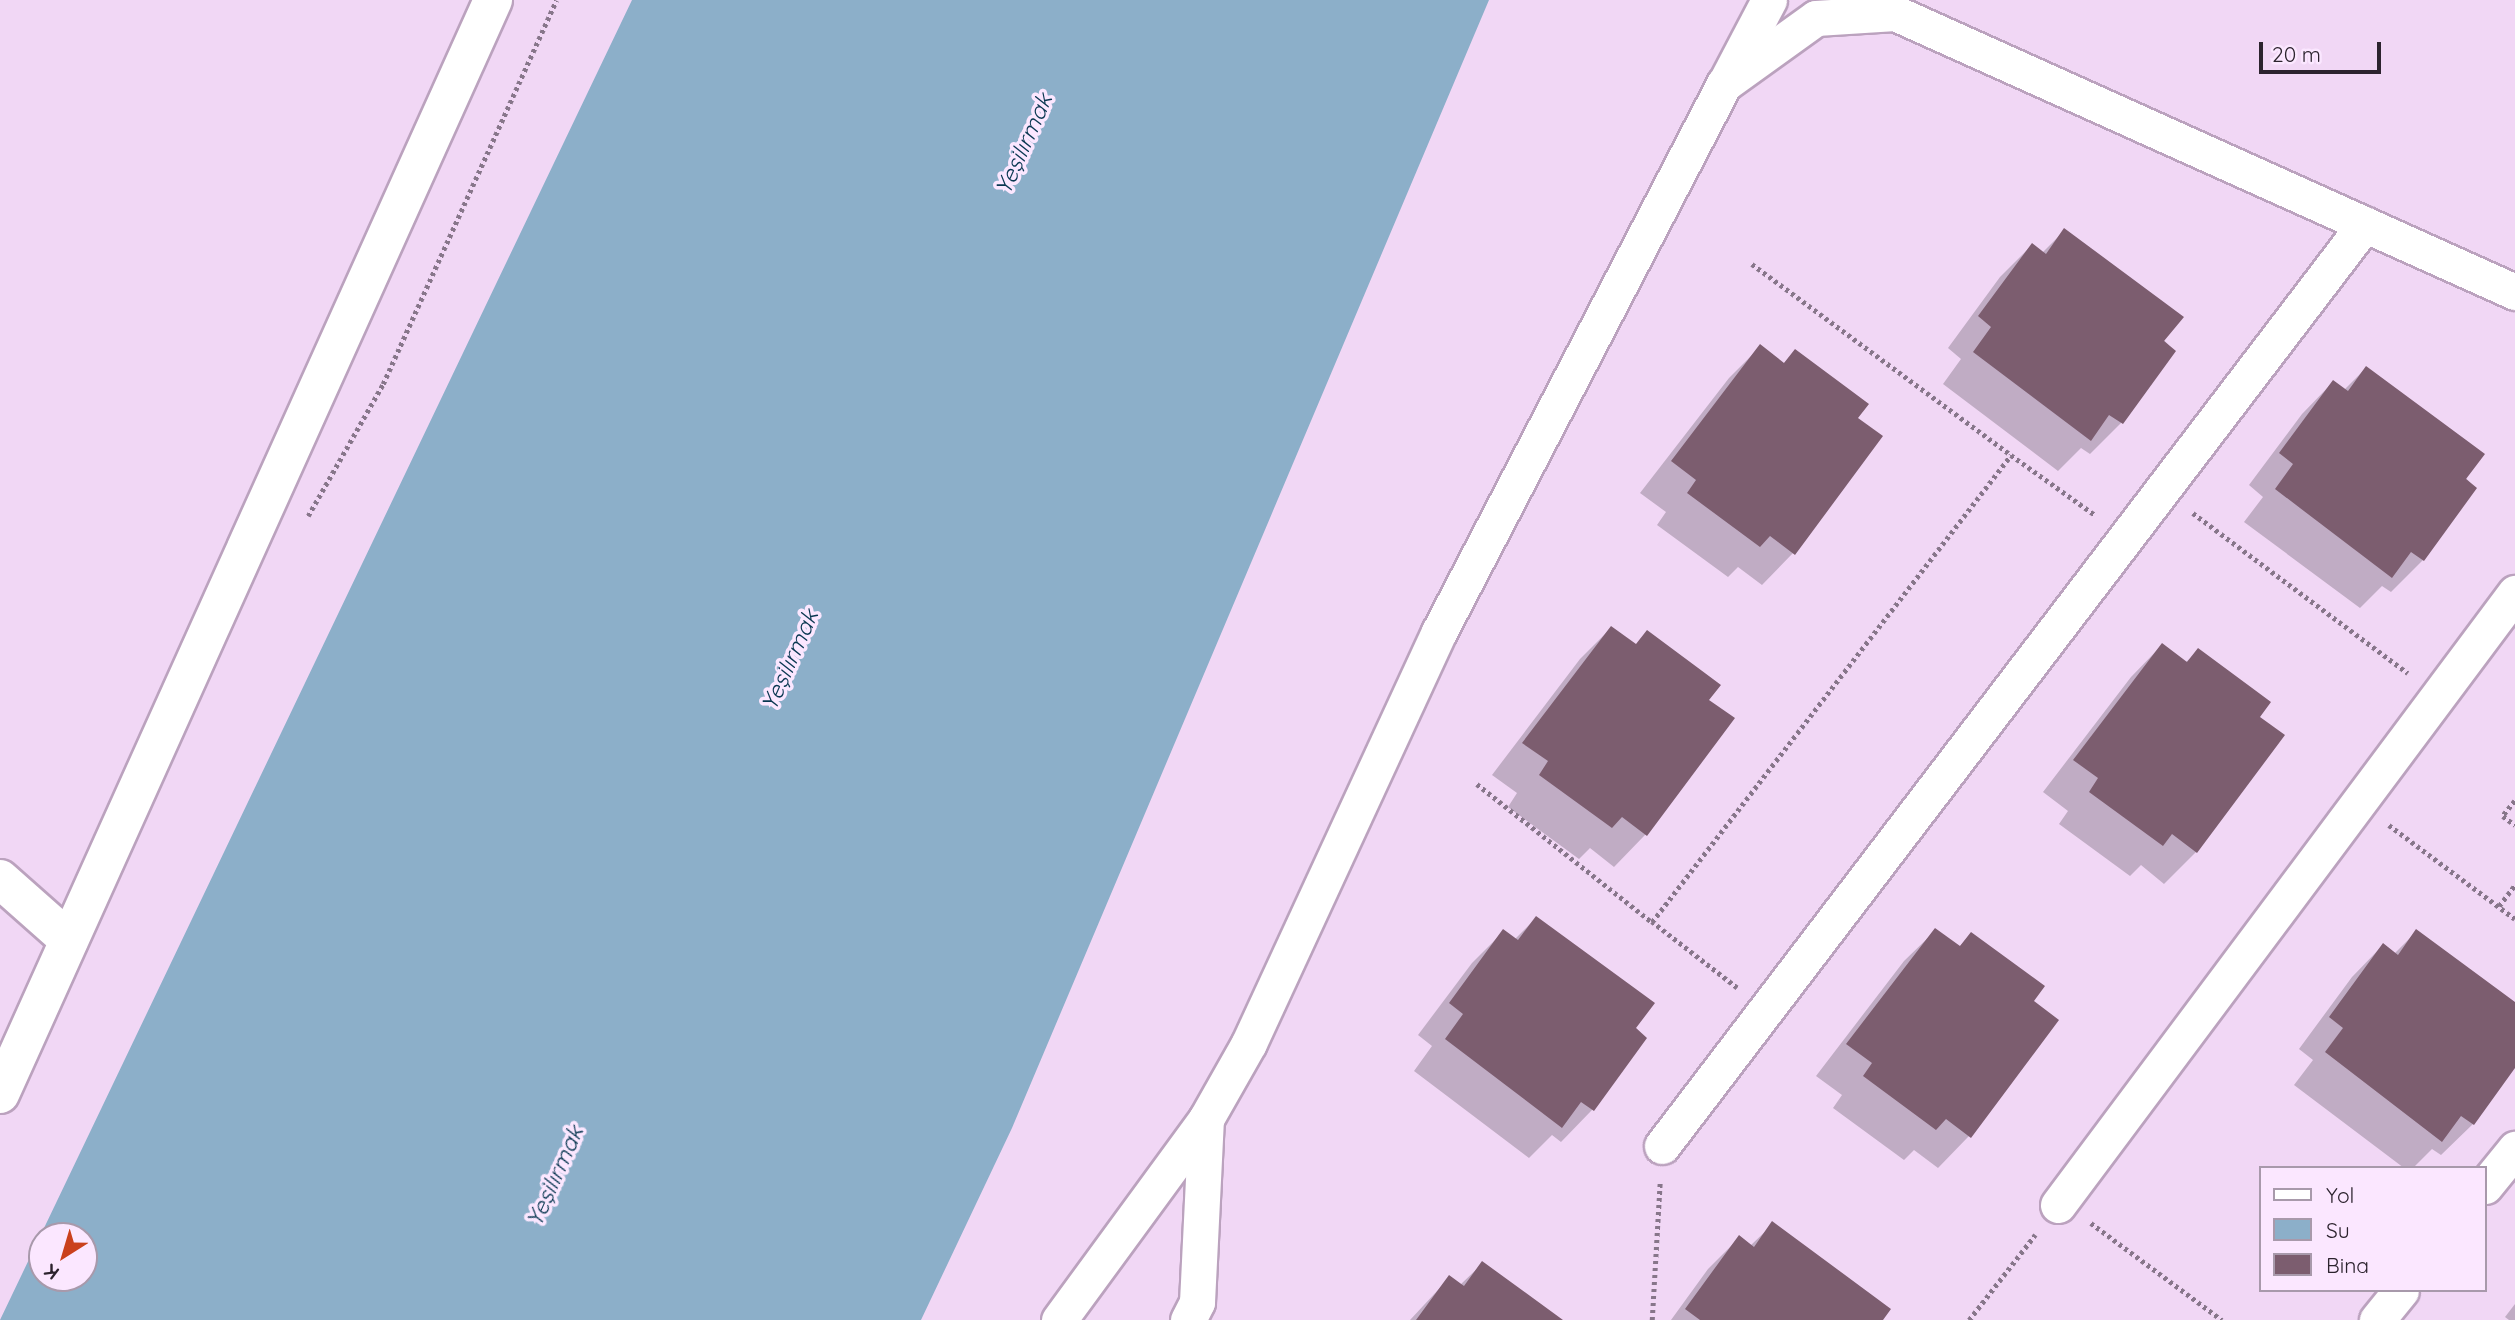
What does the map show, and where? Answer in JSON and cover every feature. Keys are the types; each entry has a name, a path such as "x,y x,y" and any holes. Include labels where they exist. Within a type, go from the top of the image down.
{"street":[{"path":"0,1094 492,0"},
{"path":"1059,1320 1206,1119 1249,1043 1439,632 1769,0"},
{"path":"1724,84 1816,18 1895,13 2515,292"},
{"path":"1662,1146 2365,224"},
{"path":"2058,1205 2515,593"},
{"path":"0,879 69,940"},
{"path":"1194,1317 1206,1119"},
{"path":"2487,1184 2515,1149"},
{"path":"2377,1320 2399,1292"}],"path":[{"path":"1752,264 2011,455 2128,537"},
{"path":"1651,922 2011,455"},
{"path":"2163,490 2437,694"},
{"path":"1477,784 1765,1010"},
{"path":"2515,801 2503,816 2515,825"},
{"path":"2357,802 2515,919"},
{"path":"2499,906 2515,885"},
{"path":"1651,1320 1662,1146"},
{"path":"1969,1320 2058,1205 2090,1222 2222,1320"}],"water":[{"name":"Yeşilırmak","path":"632,0 1489,0 1012,1128 921,1320 0,1320 28,1262 28,1292 98,1292 98,1222 47,1222"}],"building":[{"path":"2064,228 2184,317 2164,341 2176,351 2123,424 2109,415 2091,441 1973,352 1991,327 1978,316 2032,243 2046,254"},
{"path":"1760,344 1784,363 1795,349 1869,404 1858,418 1883,436 1795,555 1770,536 1760,547 1687,493 1696,480 1671,461"},
{"path":"2366,366 2485,454 2466,479 2477,488 2424,561 2411,552 2392,578 2275,489 2293,464 2279,453 2333,380 2348,391"},
{"path":"1611,626 1636,644 1647,630 1721,685 1709,700 1735,718 1647,836 1622,817 1612,828 1539,775 1548,761 1522,743"},
{"path":"2162,643 2187,662 2198,648 2271,702 2260,717 2285,735 2197,853 2172,834 2163,846 2089,792 2098,778 2073,760"},
{"path":"1536,916 1655,1003 1636,1028 1647,1038 1594,1111 1581,1102 1562,1128 1445,1039 1463,1014 1449,1003 1503,929 1518,940"},
{"path":"1935,928 1960,946 1971,932 2045,986 2034,1001 2059,1020 1971,1138 1946,1119 1936,1130 1863,1076 1872,1063 1846,1044"},
{"path":"2416,929 2515,1002 2515,1068 2474,1125 2461,1116 2442,1142 2325,1052 2343,1028 2329,1017 2383,943 2398,955"},
{"path":"1772,1221 1891,1309 1883,1320 1700,1320 1685,1309 1739,1235 1754,1247"},
{"path":"1482,1261 1563,1320 1416,1320 1449,1275 1464,1286"}]}
